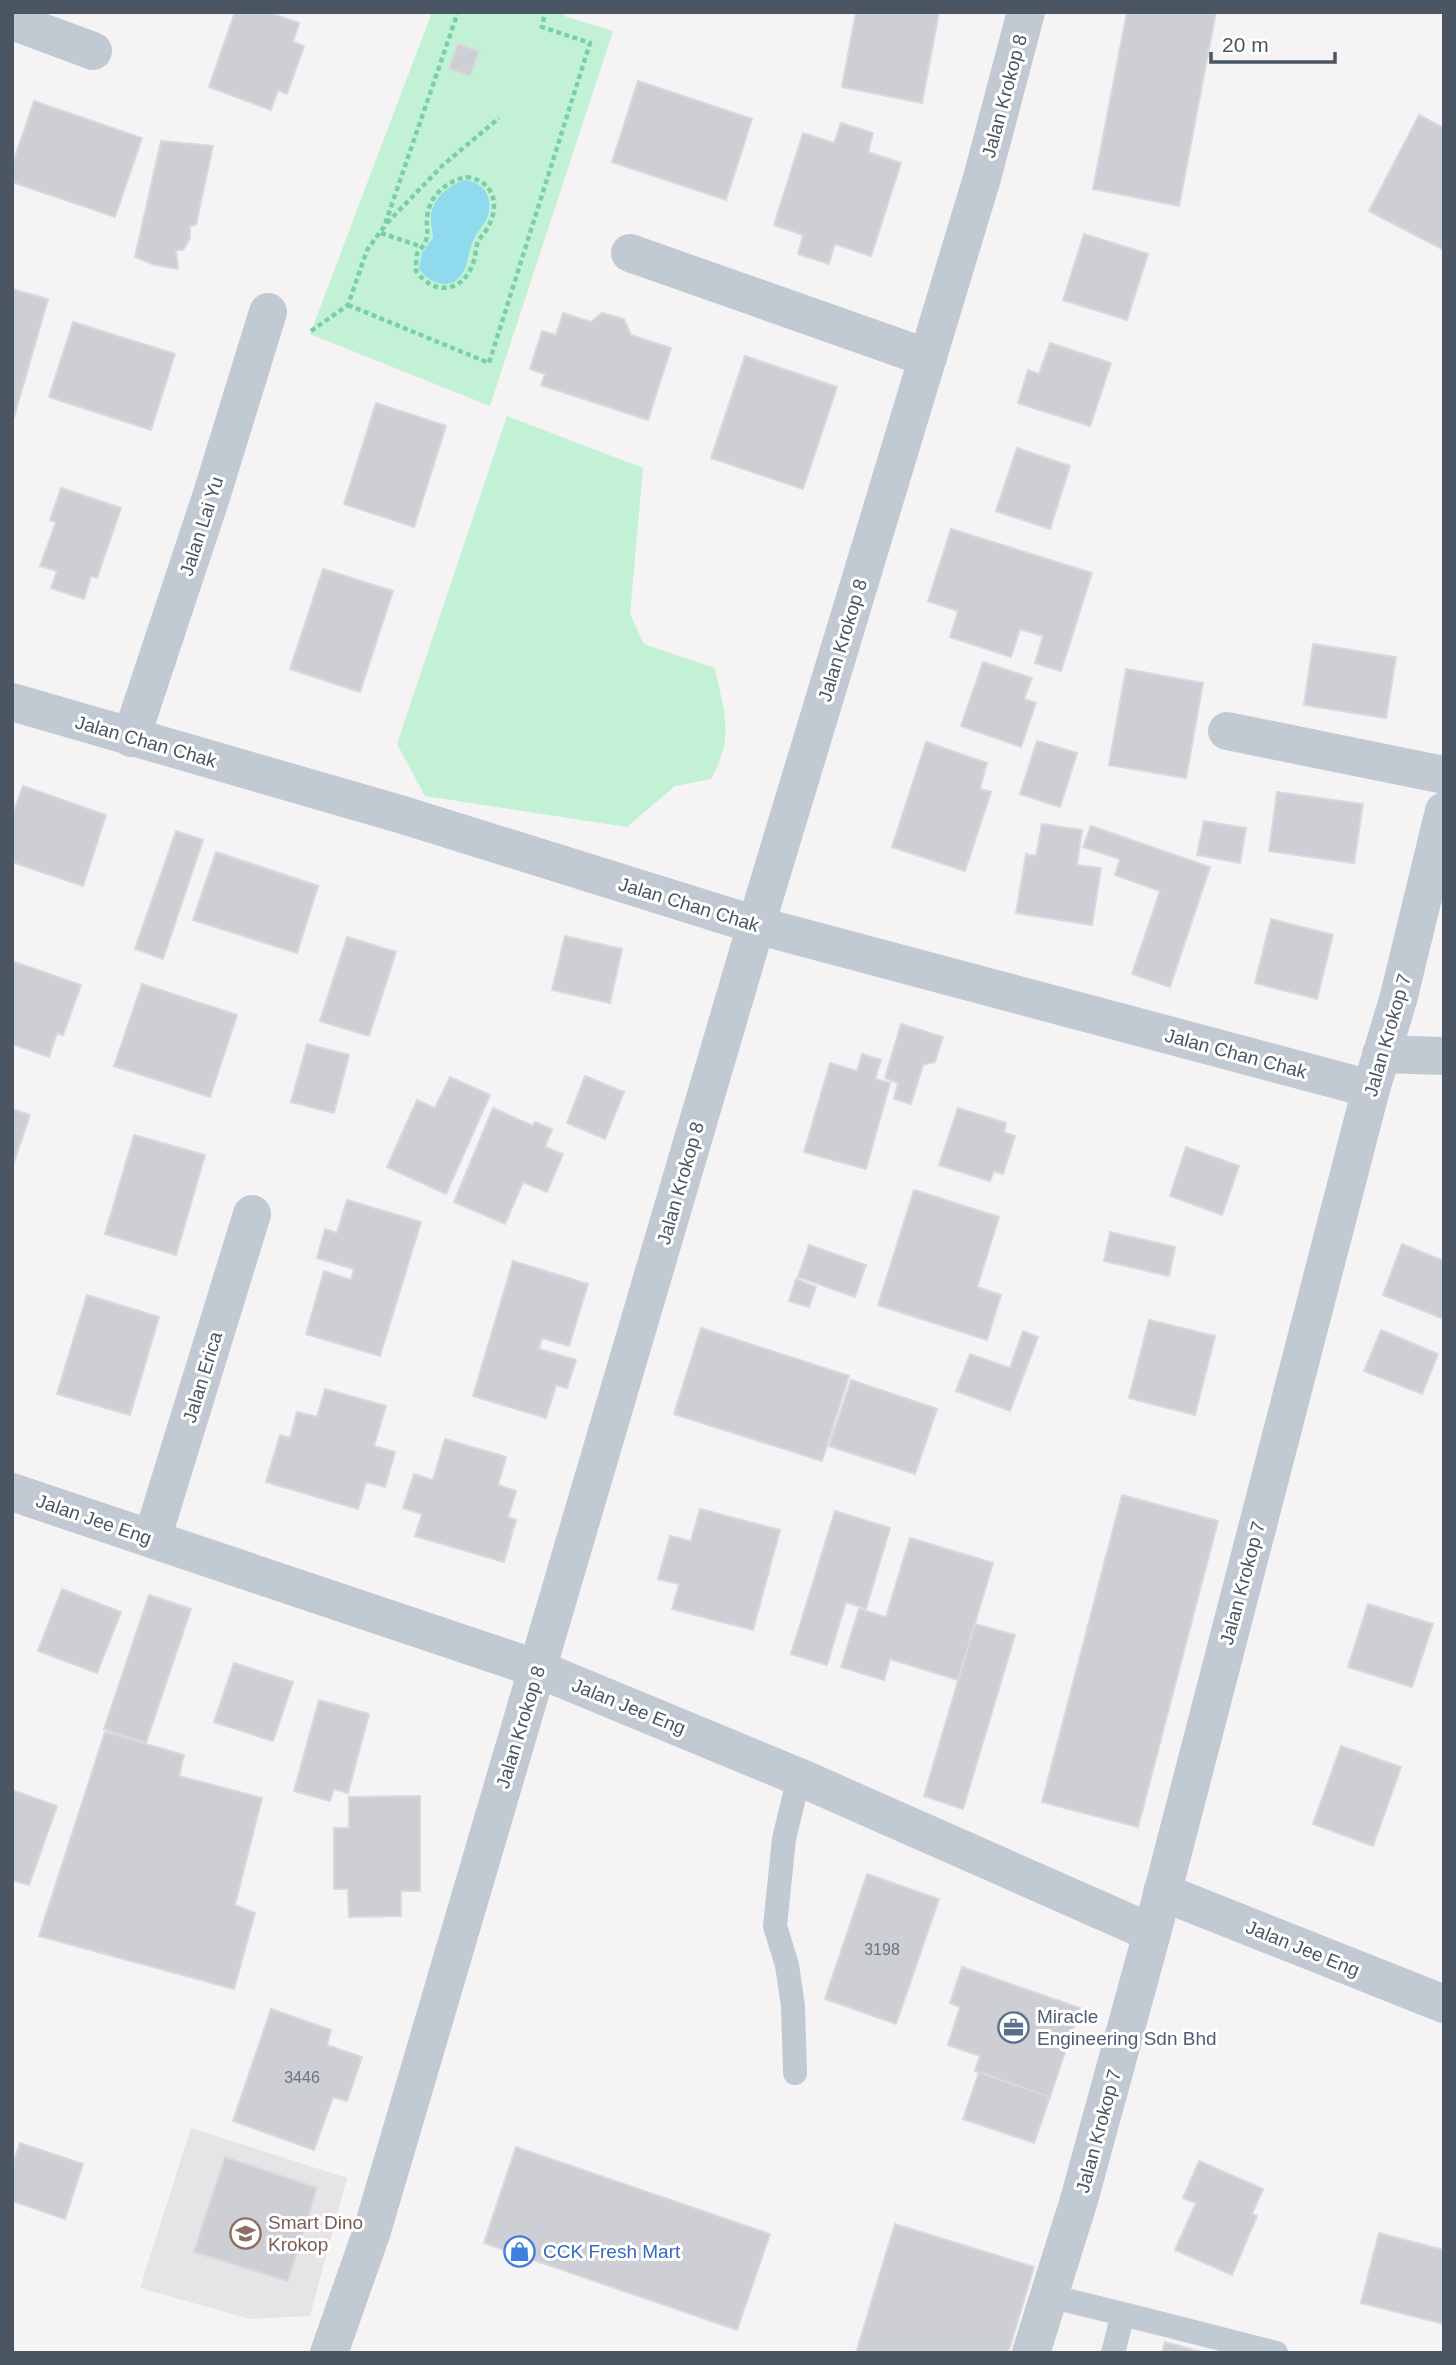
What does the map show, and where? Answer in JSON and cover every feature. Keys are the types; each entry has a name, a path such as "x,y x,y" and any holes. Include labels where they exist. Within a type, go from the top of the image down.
{"street":[{"name":"Jalan Krokop 8","path":"330,2353 372,2231 756,925 982,177 1026,12"},
{"path":"12,20 93,51"},
{"path":"630,253 928,358"},
{"name":"Jalan Lai Yu","path":"131,738 268,312"},
{"name":"Jalan Chan Chak","path":"12,702 403,815 756,925 1376,1072 1444,1056"},
{"path":"1227,731 1444,775"},
{"name":"Jalan Krokop 7","path":"1031,2353 1079,2200 1152,1933 1376,1072 1398,1000 1444,811"},
{"name":"Jalan Erica","path":"152,1539 251,1214"},
{"name":"Jalan Jee Eng","path":"12,1492 538,1669 799,1777 1152,1933"},
{"name":"Jalan Jee Eng","path":"1162,1892 1444,2004"}],"lane":[{"path":"795,2073 793,2006 787,1965 775,1926 784,1839 799,1777"},
{"path":"1049,2296 1276,2353"},
{"path":"1113,2353 1123,2314"}],"path":[{"path":"311,331 348,305 367,250 384,227 458,12"},
{"path":"348,305 489,363 590,43 542,27 545,12"},
{"path":"384,227 442,166 499,117"},
{"path":"466,177 477,178 486,184 493,193 491,219 477,244 474,262 463,280 454,287 445,288 422,280 416,271 417,254 422,247 426,244 429,229 426,222 430,204 441,188 466,177"},
{"path":"381,233 422,247"}],"shaded area":[{"name":"Smart Dino Krokop","path":"191,2128 347,2178 310,2316 250,2319 140,2288"}],"green space":[{"path":"432,12 565,12 564,16 613,31 490,406 310,334"},
{"path":"507,416 643,468 630,614 644,644 715,668 724,712 725,737 723,750 711,779 675,786 627,827 425,796 397,744"}],"water":[{"path":"465,180 478,185 487,194 489,213 473,241 461,275 451,283 439,283 428,278 419,269 422,253 433,238 431,213 441,195"}],"building":[{"path":"235,12 268,12 299,23 293,42 304,46 287,94 278,90 271,110 209,87"},
{"path":"856,12 939,12 922,103 842,87"},
{"path":"1127,12 1216,12 1179,206 1093,189"},
{"path":"458,44 479,51 470,76 449,69"},
{"path":"638,81 752,119 726,200 612,162"},
{"path":"34,101 142,138 115,217 12,182 12,166"},
{"path":"1419,115 1444,128 1444,250 1369,211"},
{"path":"841,123 873,133 868,152 901,163 871,256 835,244 829,264 798,254 803,235 774,225 803,133 834,143"},
{"path":"161,141 213,146 196,225 190,226 190,238 183,250 176,250 178,269 152,264 135,257"},
{"path":"1084,234 1148,254 1127,320 1063,300"},
{"path":"12,289 48,299 14,417 12,417"},
{"path":"563,313 591,322 602,313 624,319 631,335 671,348 648,420 541,385 545,374 530,369 542,331 556,335"},
{"path":"73,322 175,354 151,430 49,397"},
{"path":"1050,343 1111,363 1090,426 1018,403 1028,370 1039,374"},
{"path":"745,356 837,387 803,489 711,458"},
{"path":"376,403 446,426 414,527 344,504"},
{"path":"1017,448 1070,466 1050,529 996,511"},
{"path":"61,488 121,508 97,578 91,576 84,599 51,588 57,571 40,566 56,522 50,520"},
{"path":"951,529 1092,573 1061,671 1035,663 1043,636 1020,629 1011,657 950,637 958,611 928,601"},
{"path":"323,569 393,591 360,692 290,669"},
{"path":"1313,644 1396,657 1386,718 1304,705"},
{"path":"983,662 1032,678 1024,699 1036,703 1021,747 961,726"},
{"path":"1126,669 1203,683 1186,778 1109,765"},
{"path":"1037,741 1077,753 1060,807 1020,794"},
{"path":"926,742 987,763 980,789 991,792 965,871 892,847"},
{"path":"23,786 106,815 83,886 12,862 12,816"},
{"path":"1277,792 1363,804 1354,863 1269,851"},
{"path":"1204,821 1246,828 1240,863 1197,855"},
{"path":"1042,824 1082,830 1077,865 1101,868 1092,925 1016,913 1026,854 1036,856"},
{"path":"1091,826 1210,867 1170,987 1132,974 1160,891 1115,875 1120,859 1083,847"},
{"path":"176,831 203,840 163,959 135,949"},
{"path":"216,852 318,886 297,953 193,920"},
{"path":"1271,919 1333,935 1317,999 1255,983"},
{"path":"565,936 622,949 610,1003 552,990"},
{"path":"347,937 396,952 369,1036 320,1021"},
{"path":"12,961 81,985 63,1035 57,1033 49,1057 12,1044"},
{"path":"142,984 237,1015 210,1097 114,1066"},
{"path":"901,1024 943,1037 935,1062 923,1065 911,1104 894,1099 898,1083 885,1078"},
{"path":"307,1044 349,1055 334,1113 291,1102"},
{"path":"862,1054 881,1060 875,1079 890,1083 866,1169 804,1152 830,1063 857,1071"},
{"path":"585,1076 624,1092 605,1139 567,1123"},
{"path":"450,1077 490,1095 446,1194 387,1167 417,1100 435,1108"},
{"path":"493,1108 533,1126 535,1122 552,1129 545,1147 563,1154 547,1192 523,1182 505,1224 454,1202"},
{"path":"958,1108 1006,1123 1004,1132 1015,1136 1003,1174 994,1171 990,1181 939,1165"},
{"path":"12,1109 30,1115 12,1168"},
{"path":"134,1135 205,1155 176,1255 105,1234"},
{"path":"1186,1147 1239,1166 1222,1215 1170,1196"},
{"path":"914,1190 999,1217 977,1287 1001,1295 987,1340 878,1305"},
{"path":"347,1200 421,1222 380,1356 306,1334 324,1271 351,1280 354,1269 317,1258 325,1229 337,1233"},
{"path":"1110,1232 1175,1247 1169,1276 1104,1261"},
{"path":"1402,1244 1444,1261 1444,1319 1383,1295"},
{"path":"809,1245 866,1265 855,1297 798,1277"},
{"path":"513,1261 588,1284 569,1346 542,1338 539,1349 576,1360 567,1388 556,1385 546,1418 473,1396"},
{"path":"796,1279 816,1287 809,1307 789,1301"},
{"path":"87,1295 159,1317 130,1415 57,1394"},
{"path":"1149,1320 1215,1336 1195,1415 1129,1398"},
{"path":"701,1328 849,1376 822,1461 674,1414"},
{"path":"1381,1330 1438,1354 1422,1394 1364,1371"},
{"path":"1023,1331 1038,1337 1010,1411 956,1391 970,1354 1010,1368"},
{"path":"851,1380 937,1409 915,1474 829,1446"},
{"path":"325,1389 386,1406 374,1446 395,1452 385,1487 366,1482 358,1509 266,1482 280,1435 290,1438 297,1412 317,1417"},
{"path":"445,1439 506,1457 498,1485 516,1491 508,1517 516,1520 504,1562 415,1536 422,1514 403,1508 414,1474 433,1480"},
{"path":"1122,1495 1218,1521 1138,1827 1042,1802"},
{"path":"700,1509 780,1530 753,1630 672,1609 679,1584 658,1579 670,1536 691,1541"},
{"path":"835,1511 890,1528 866,1609 846,1602 827,1665 791,1654"},
{"path":"910,1538 993,1563 958,1680 890,1659 884,1680 841,1667 859,1609 886,1617"},
{"path":"62,1589 121,1612 97,1673 38,1651"},
{"path":"149,1595 191,1609 146,1743 104,1729"},
{"path":"1368,1604 1433,1624 1412,1687 1348,1667"},
{"path":"975,1624 1015,1635 963,1809 924,1796"},
{"path":"234,1663 293,1682 273,1741 214,1722"},
{"path":"319,1700 369,1714 348,1793 334,1789 330,1801 294,1791"},
{"path":"105,1732 184,1755 179,1776 262,1798 235,1905 255,1913 234,1989 39,1936"},
{"path":"1341,1746 1401,1767 1373,1846 1313,1824"},
{"path":"12,1790 57,1806 29,1885 12,1880"},
{"path":"420,1796 420,1891 401,1891 401,1916 349,1917 348,1889 334,1889 334,1828 349,1828 349,1797"},
{"path":"867,1874 939,1899 896,2024 825,1999"},
{"name":"Miracle Engineering Sdn Bhd","path":"962,1967 1080,2008 1050,2097 975,2071 980,2056 948,2045 960,2007 950,2003"},
{"path":"271,2009 331,2030 327,2045 362,2057 347,2101 333,2097 314,2150 233,2121"},
{"path":"979,2072 1050,2097 1034,2143 963,2119"},
{"path":"20,2143 83,2164 65,2219 12,2201 12,2167"},
{"path":"516,2147 770,2234 737,2330 484,2243"},
{"path":"225,2157 317,2188 288,2281 194,2252"},
{"path":"1199,2161 1263,2189 1252,2214 1257,2216 1232,2275 1175,2250 1196,2203 1183,2198"},
{"path":"895,2224 1034,2267 1008,2353 856,2353"},
{"path":"1379,2233 1444,2250 1444,2324 1361,2303"},
{"path":"1165,2342 1205,2353 1162,2353"}],"place":[{"name":"Miracle Engineering Sdn Bhd","path":"1014,2027"},
{"name":"Smart Dino Krokop","path":"245,2233"},
{"name":"CCK Fresh Mart","path":"520,2251"}]}
